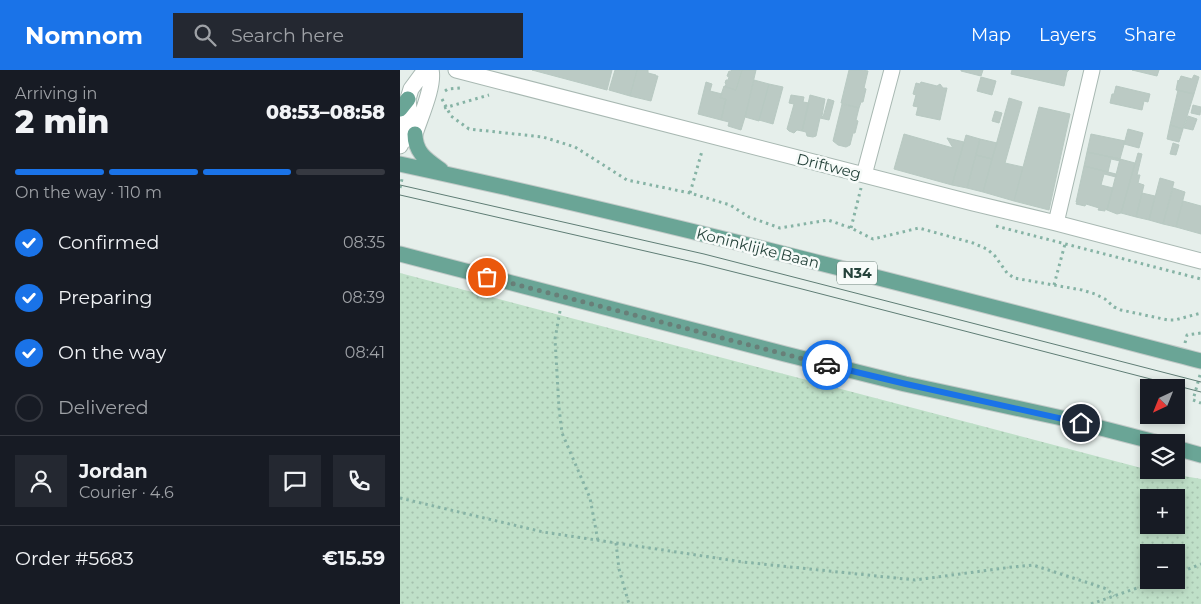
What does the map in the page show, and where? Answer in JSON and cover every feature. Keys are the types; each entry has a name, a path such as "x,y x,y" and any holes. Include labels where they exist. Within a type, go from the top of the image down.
{"main road":[{"path":"406,141 415,142 418,150 426,159 446,174"},
{"name":"Koninklijke Baan","path":"400,164 656,223 897,282 1201,361"},
{"path":"400,254 785,354 906,384 1062,418 1140,438"},
{"path":"1185,451 1201,455"}],"street":[{"path":"406,141 402,130 409,109 406,99 407,70"},
{"path":"406,99 424,70"},
{"path":"406,141 428,94 433,76 431,70"},
{"name":"Driftweg","path":"456,70 1056,223 1201,262"},
{"path":"864,175 892,70"},
{"path":"1056,223 1092,70"}],"path":[{"path":"469,90 460,88 448,89 440,95 452,116 469,129 543,136 575,147 627,180 690,193 730,205 749,217 780,228 828,220 874,239 919,228 973,243 987,249 995,256 1007,273 1014,278 1082,290 1105,299 1121,310 1168,320 1201,313"},
{"path":"478,93 497,98"},
{"path":"441,109 488,95"},
{"path":"690,193 702,150"},
{"path":"851,228 860,191"},
{"path":"994,226 1201,279"},
{"path":"1054,285 1065,244"},
{"path":"563,297 555,339 562,432 590,498 598,540"},
{"path":"1201,372 1193,400 1201,403"},
{"path":"400,498 543,532 742,562 915,580 1032,566 1107,589 1114,596"},
{"path":"616,543 619,568 629,604"},
{"path":"1185,571 1200,566"},
{"path":"1090,604 1140,587"}],"green space":[{"path":"400,273 1140,468 1140,479 1185,479 1185,476 1201,479 1201,604 400,604"}],"building":[{"path":"532,70 612,70 607,90"},
{"path":"615,70 637,70 630,96 609,90"},
{"path":"637,70 648,70 648,73 658,76 651,101 630,96"},
{"path":"731,70 742,70 736,90 725,87 726,80 729,77 727,76"},
{"path":"742,70 756,70 741,130 728,126 729,122 721,120 726,99 720,98 724,86 736,90"},
{"path":"849,70 868,71 863,102 861,102 859,108 841,103"},
{"path":"961,70 983,70 981,76"},
{"path":"1012,70 1069,70 1064,86 1011,74"},
{"path":"1132,70 1159,70 1157,76"},
{"path":"1194,75 1199,77 1194,94 1176,90 1181,76 1192,79"},
{"path":"981,77 996,81 992,95 977,91"},
{"path":"754,80 769,84 759,121 745,117"},
{"path":"706,82 712,84 710,91 722,94 720,98 726,99 721,120 698,114"},
{"path":"921,82 937,86 940,84 943,88 947,88 940,120 916,115 918,107 913,106 916,95 913,94 916,83 920,84"},
{"path":"769,84 783,87 773,124 759,120"},
{"path":"1116,86 1150,94 1148,102 1144,101 1142,110 1110,103"},
{"path":"1178,90 1194,94 1183,129 1170,125"},
{"path":"791,95 804,97 803,102 809,103 802,131 797,130 794,133 787,129 794,104 789,103"},
{"path":"810,95 825,99 823,117 828,99 834,101 829,120 820,118 816,136 813,137 807,136 806,132 802,131"},
{"path":"1009,98 1022,102 1005,163 1023,167 1014,201 983,192"},
{"path":"842,104 859,108 855,133 853,133 850,145 846,147 838,145 833,141"},
{"path":"1193,105 1201,107 1200,115 1191,113"},
{"path":"1039,107 1070,114 1049,210 1014,201"},
{"path":"995,111 1002,113 999,123 992,121"},
{"path":"1188,116 1197,119 1193,130 1184,128"},
{"path":"1170,125 1183,129 1179,142 1167,139"},
{"path":"1128,129 1143,133 1139,148 1124,144"},
{"path":"904,134 953,148 947,138 964,142 952,185 894,169"},
{"path":"1091,134 1125,141 1120,159 1087,152"},
{"path":"966,135 980,139 967,188 952,185"},
{"path":"980,139 997,143 992,159 976,155"},
{"path":"1173,143 1179,145 1176,155 1170,154"},
{"path":"1087,152 1120,159 1120,161 1111,159 1108,172 1084,166"},
{"path":"1138,153 1142,154 1137,175 1140,175 1138,183 1144,185 1136,217 1121,213"},
{"path":"976,155 992,159 983,192 967,188"},
{"path":"1120,159 1135,163 1121,213 1117,214 1107,210"},
{"path":"1084,166 1116,174 1116,177 1104,174 1101,185 1113,188 1107,210 1105,209 1105,211 1086,204 1085,206 1076,204"},
{"path":"1160,178 1174,182 1163,224 1149,220"},
{"path":"1173,188 1185,192 1176,227 1163,224"},
{"path":"1142,193 1155,196 1149,220 1136,217"},
{"path":"1183,201 1201,206 1201,234 1176,227"}],"tram line":[{"path":"400,185 704,254 1201,382"},
{"path":"400,195 702,264 1201,392"}],"way so far":[{"path":"487,277 827,365"}],"route":[{"path":"827,365 1081,423"}]}
